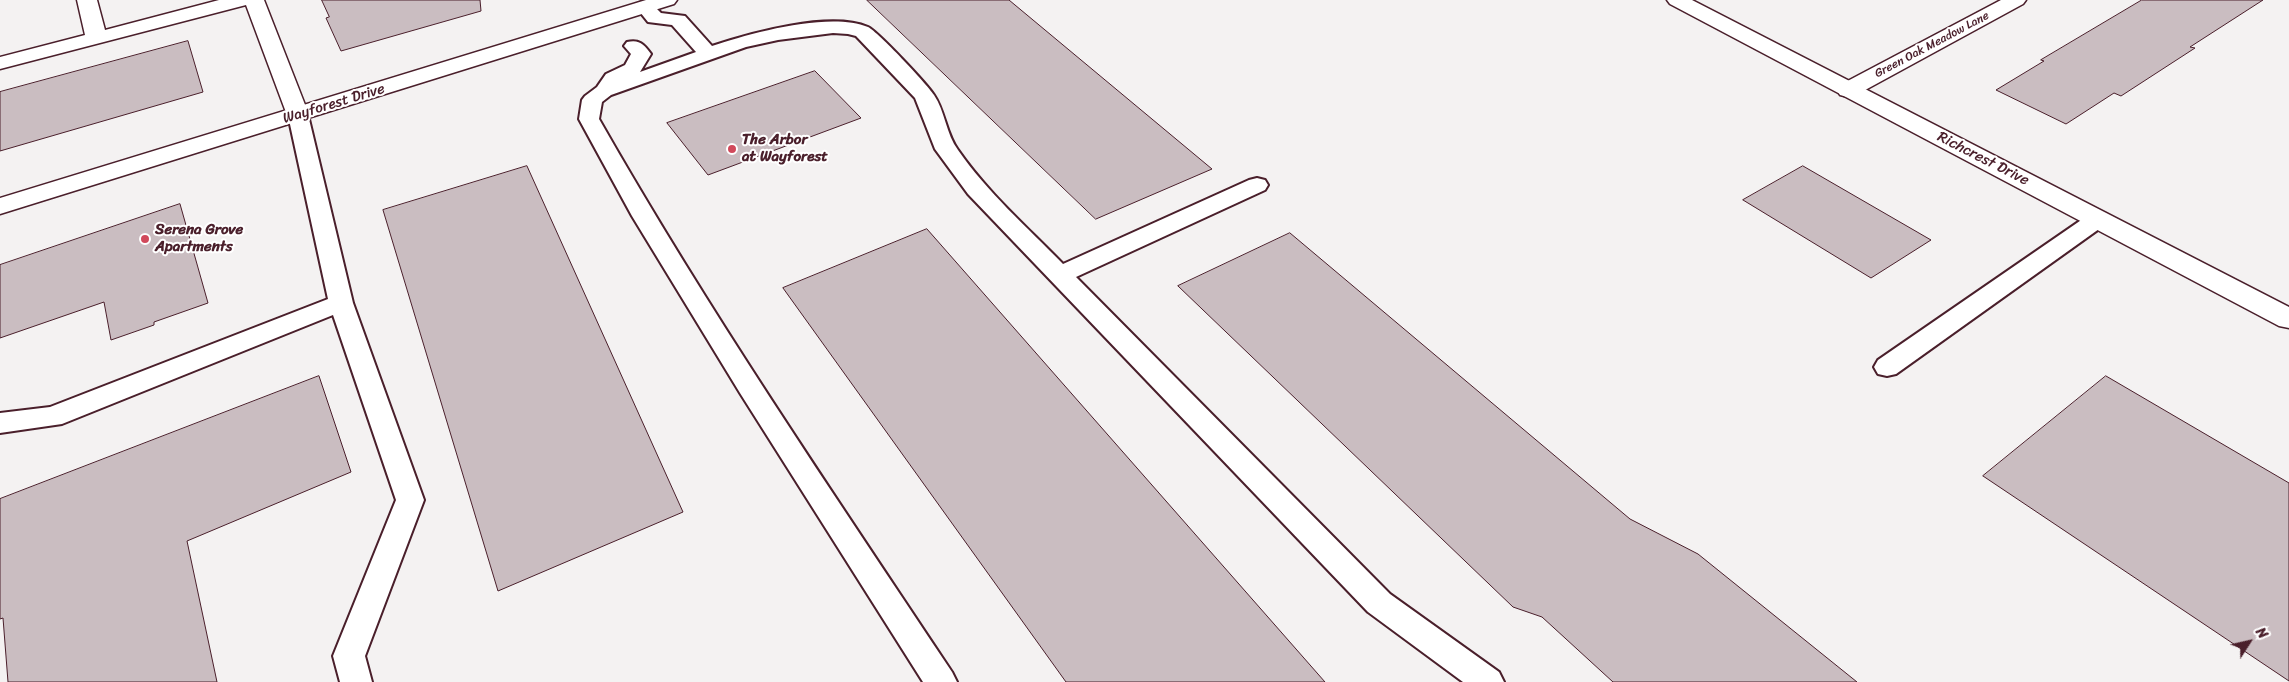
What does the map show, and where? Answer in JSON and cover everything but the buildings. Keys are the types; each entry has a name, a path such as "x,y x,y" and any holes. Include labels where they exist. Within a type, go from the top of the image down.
{"street":[{"path":"87,0 96,36"},
{"path":"0,63 96,36 243,0"},
{"path":"254,0 298,116"},
{"name":"Wayforest Drive","path":"0,206 298,116 647,8 667,0"},
{"name":"Richcrest Drive","path":"1676,0 2289,319"},
{"name":"Green Oak Meadow Lane","path":"1848,90 2016,0"}],"lane":[{"path":"708,53 678,20 647,8 641,30 592,100 589,119 643,216 749,386 941,682"},
{"path":"621,60 668,67 708,53 778,34 833,27 850,28 863,32 900,68 925,97 946,150 976,189 1379,604 1488,682"},
{"path":"621,60 668,67"},
{"path":"298,116 341,303 410,500 349,656 356,682"},
{"path":"1059,275 1257,185"},
{"path":"1887,367 2098,219"},
{"path":"0,423 53,417 341,303"}],"place":[{"name":"The Arbor at Wayforest","path":"732,149"},
{"name":"Serena Grove Apartments","path":"145,239"}]}
